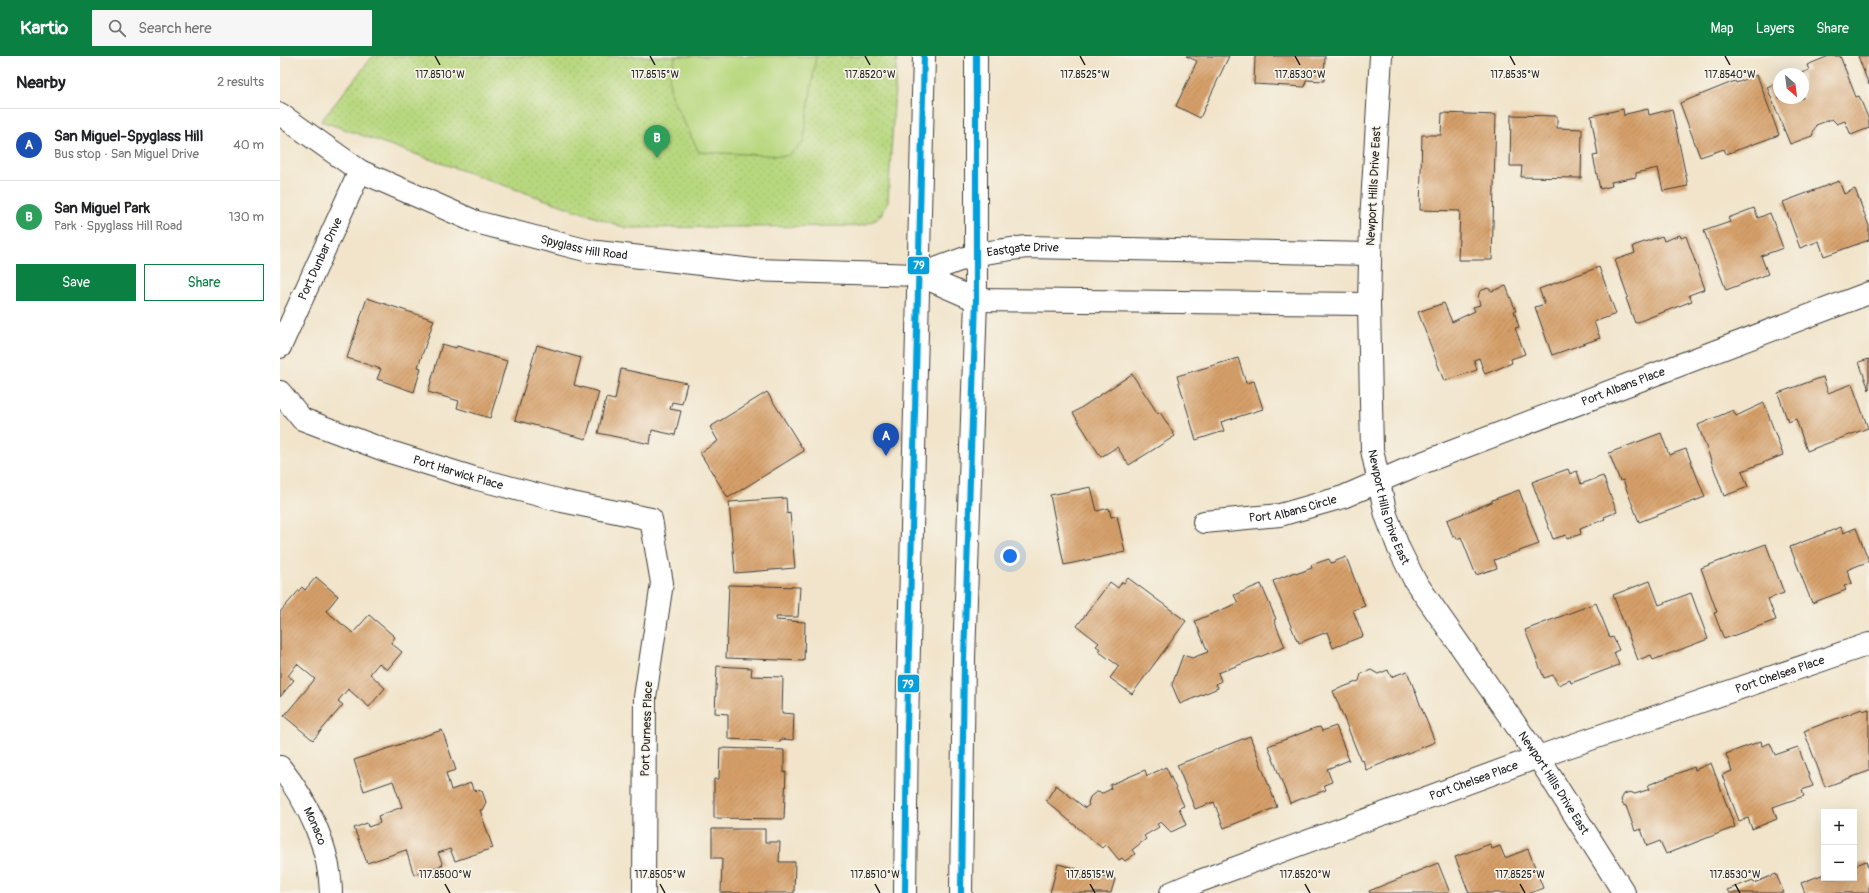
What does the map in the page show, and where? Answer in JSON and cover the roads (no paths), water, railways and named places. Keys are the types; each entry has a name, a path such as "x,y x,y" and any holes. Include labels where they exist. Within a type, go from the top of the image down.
{"street":[{"path":"906,893 907,726 924,56"},
{"path":"961,893 964,659 976,300 976,56"},
{"name":"Newport Hills Drive East","path":"1381,56 1370,254 1369,304 1372,450 1386,515 1399,549 1415,581 1538,757 1624,893"},
{"name":"Spyglass Hill Road","path":"280,114 360,171 476,222 589,251 753,270 919,275"},
{"name":"Port Dunbar Drive","path":"280,347 360,171"},
{"name":"Eastgate Drive","path":"919,275 976,254 1026,247 1370,254"},
{"path":"919,275 976,300 1369,304"},
{"name":"Port Albans Place","path":"1378,482 1869,293"},
{"name":"Port Harwick Place","path":"280,392 302,419 387,451 474,478 562,501 651,519"},
{"name":"Port Albans Circle","path":"1204,522 1280,515 1343,497 1378,482"},
{"name":"Port Durness Place","path":"644,893 645,697 662,583 651,519"},
{"name":"Port Chelsea Place","path":"1171,893 1197,882 1538,757 1869,644"},
{"name":"Monaco","path":"280,767 292,782 310,814 323,848 331,893"}],"place":[{"name":"San Miguel Park","path":"657,158"},
{"name":"San Miguel-Spyglass Hill","path":"886,456"}]}
